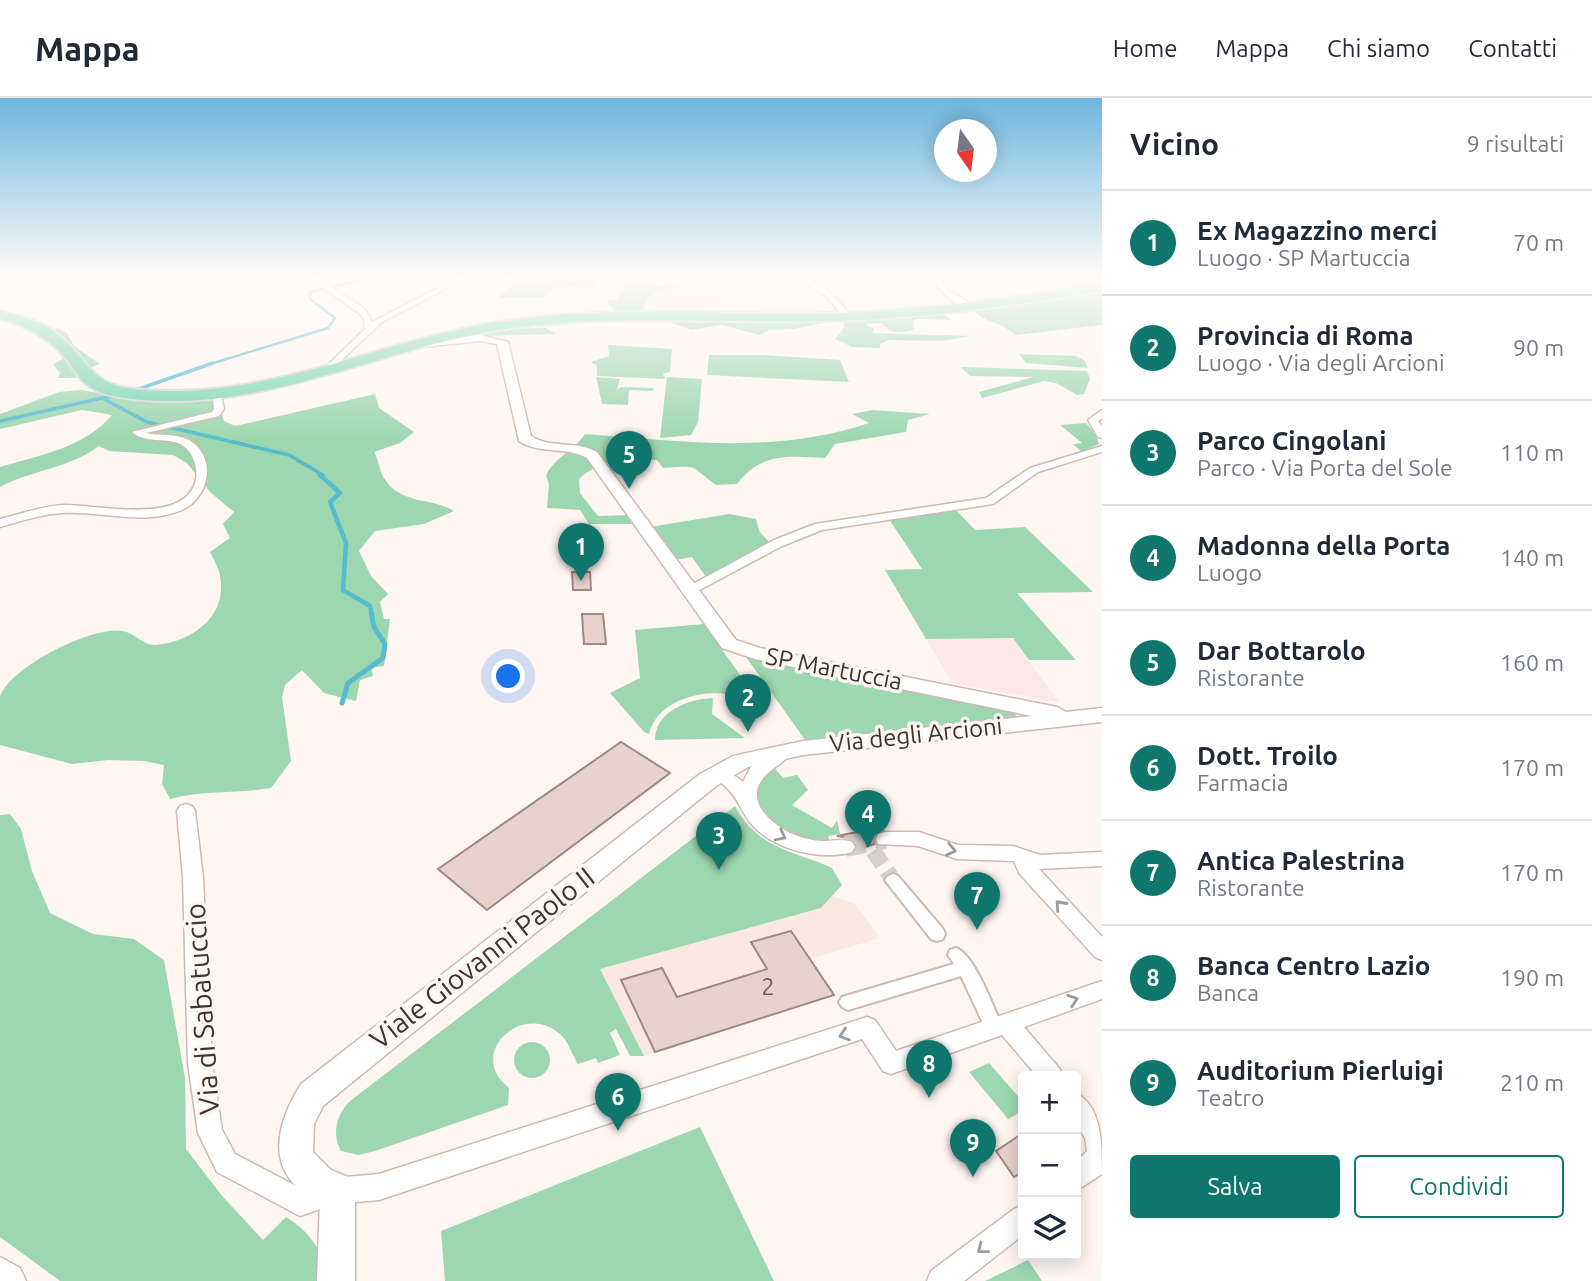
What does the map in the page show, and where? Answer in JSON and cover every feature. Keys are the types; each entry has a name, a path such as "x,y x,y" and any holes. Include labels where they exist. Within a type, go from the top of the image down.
{"main road":[{"path":"44,330 57,338 89,379 104,387 164,397 216,395 270,386 397,348 478,330"}],"street":[{"path":"330,368 369,331"},
{"name":"SP Martuccia","path":"397,348 470,338 501,341 525,439 540,446 575,448 590,454 725,640 735,647 1077,718"},
{"path":"0,523 61,509 158,513 183,508 200,484 200,465 188,444 137,433 150,427 215,414 219,409 216,395"},
{"path":"1102,413 1093,420 1102,435"},
{"path":"689,590 771,547 818,527 989,501 1034,470 1102,449"},
{"name":"Via degli Arcioni","path":"732,764 827,745 1102,715"},
{"path":"749,806 746,787 749,777 762,764 783,752"},
{"name":"Viale Giovanni Paolo II","path":"327,1186 302,1170 295,1141 300,1116 312,1095 708,780 732,764"},
{"path":"708,780 720,777 731,782 741,791 766,827 794,842 818,849 845,848"},
{"name":"Via di Sabatuccio","path":"186,811 193,877 200,1063 210,1133 226,1163 300,1203 314,1202 327,1186 370,1189 867,1027 891,1063 1001,1026"},
{"path":"886,839 919,839 957,852 1013,853 1040,862 1102,859"},
{"path":"1023,857 1026,868 1102,951"},
{"path":"893,880 937,934"},
{"path":"848,1002 961,961 1001,1026 1040,1063"},
{"path":"1001,1026 1102,990"},
{"path":"1081,1111 1102,1143 1100,1159 1081,1174"},
{"path":"327,1186 336,1276"},
{"path":"941,1281 1018,1222"},
{"path":"0,1276 7,1281"}],"shaded area":[{"path":"1013,638 1059,702 952,683 926,639"},
{"path":"833,896 855,904 880,938 810,959 833,995 644,1056 600,969 821,908"}],"green space":[{"path":"62,330 67,333 74,346 100,364 92,367 84,364 71,366 84,378 58,378 60,373 53,364 63,359 42,333"},
{"path":"467,330 549,330 557,334 419,338"},
{"path":"741,330 770,330 759,335"},
{"path":"842,330 971,336 942,341 889,340 880,344 880,348 852,347 835,339"},
{"path":"1009,330 1057,330 1015,335"},
{"path":"608,345 672,349 670,372 663,373 665,379 597,376 597,366 591,362 609,356"},
{"path":"1019,354 1076,356 1084,360 1088,368 1026,363"},
{"path":"709,355 840,360 849,382 707,375"},
{"path":"961,367 1087,371 1090,379 1084,394 1077,395 1056,383 1044,381 982,398 979,392 1033,377 970,376"},
{"path":"596,377 620,379 617,390 621,387 654,388 653,391 629,390 628,405 602,404"},
{"path":"667,377 702,379 698,422 691,435 660,438"},
{"path":"80,390 136,399 216,395 224,421 235,426 375,394 379,408 414,432 400,443 374,452 384,478 398,493 454,511 424,524 375,531 359,551 371,576 388,594 380,602 384,619 390,619 384,666 371,668 373,676 360,680 356,701 324,693 302,670 285,685 282,697 291,761 271,788 195,794 170,799 162,784 164,765 144,761 108,760 72,764 0,745 0,697 18,674 35,662 73,642 109,631 127,632 151,645 182,639 204,625 218,604 221,591 220,576 210,552 230,538 223,524 234,512 210,492 187,463 173,455 109,451 99,446 76,459 0,487 0,467 75,443 101,426 112,415 82,410 0,429 0,414 59,392"},
{"path":"872,410 930,414 908,420 906,432 835,444 825,458 788,457 766,461 756,466 737,484 716,485 693,468 663,468 657,460 606,463 579,479 580,493 598,516 627,515 632,524 589,524 580,510 547,508 549,484 546,476 549,470 585,434 693,442 763,442 833,433 869,423 852,414"},
{"path":"1086,423 1096,435 1099,444 1082,452 1073,444 1082,443 1060,425"},
{"path":"956,510 975,530 1025,527 1093,592 1017,593 1076,660 1029,660 1013,638 926,639 885,570 922,569 889,519"},
{"path":"729,514 756,519 759,531 769,542 706,577 692,557 675,560 650,527"},
{"path":"704,624 752,692 727,690 727,694 691,696 669,706 653,723 649,734 644,732 610,693 640,678 635,630"},
{"path":"746,657 1004,707 1016,715 1016,719 806,741"},
{"path":"713,698 712,714 745,738 655,740 661,721 675,708"},
{"path":"773,766 783,778 797,775 808,790 792,805 832,828 837,820 840,834 828,836 829,840 819,842 801,839 784,831 761,814 755,787"},
{"path":"735,806 745,821 765,840 832,868 842,885 821,908 600,969 644,1056 630,1056 616,1029 610,1033 620,1055 598,1063 596,1058 578,1064 562,1036 547,1026 532,1024 517,1027 505,1035 496,1046 493,1060 497,1074 509,1088 508,1105 375,1151 358,1155 341,1151 336,1138 337,1124 350,1101"},
{"path":"10,814 21,829 32,871 50,913 93,934 134,939 164,960 185,1078 186,1149 223,1197 263,1240 286,1217 302,1229 319,1252 326,1281 60,1281 0,1237 0,815"},
{"path":"532,1042 545,1047 550,1060 545,1073 532,1078 519,1073 514,1060 519,1047"},
{"path":"989,1063 1018,1096 1018,1114 1008,1119 969,1072"},
{"path":"700,1127 774,1281 445,1281 441,1231"},
{"path":"1028,1260 1042,1281 985,1281"}],"building":[{"path":"572,572 590,572 591,590 573,590"},
{"path":"582,614 603,614 606,644 584,644"},
{"path":"621,742 670,773 487,910 438,869"},
{"path":"882,827 883,830 877,831 874,838 875,844 857,849 853,839 837,836"},
{"path":"791,931 834,995 655,1052 621,980 662,968 677,997 767,969 751,942"},
{"path":"1018,1136 1018,1175 1014,1177 996,1151"}],"waterway":[{"path":"209,364 321,330"},
{"path":"133,391 209,364"},
{"path":"0,421 120,394"},
{"path":"104,399 147,422 289,455 323,475"},
{"path":"319,474 340,493 330,502 346,543 343,590 370,606 372,614"},
{"path":"342,703 348,683 383,658 385,644 374,627 371,613"}],"tunnel":[{"path":"860,831 893,880"},
{"path":"845,847 885,839"}],"place":[{"name":"Dar Bottarolo","path":"629,489"},
{"name":"Ex Magazzino merci","path":"581,581"},
{"name":"Provincia di Roma","path":"748,732"},
{"name":"Madonna della Porta","path":"868,848"},
{"name":"Parco Cingolani","path":"719,870"},
{"name":"Antica Palestrina","path":"977,930"},
{"name":"Banca Centro Lazio","path":"929,1098"},
{"name":"Dott. Troilo","path":"618,1131"},
{"name":"Auditorium Pierluigi","path":"973,1177"}]}
